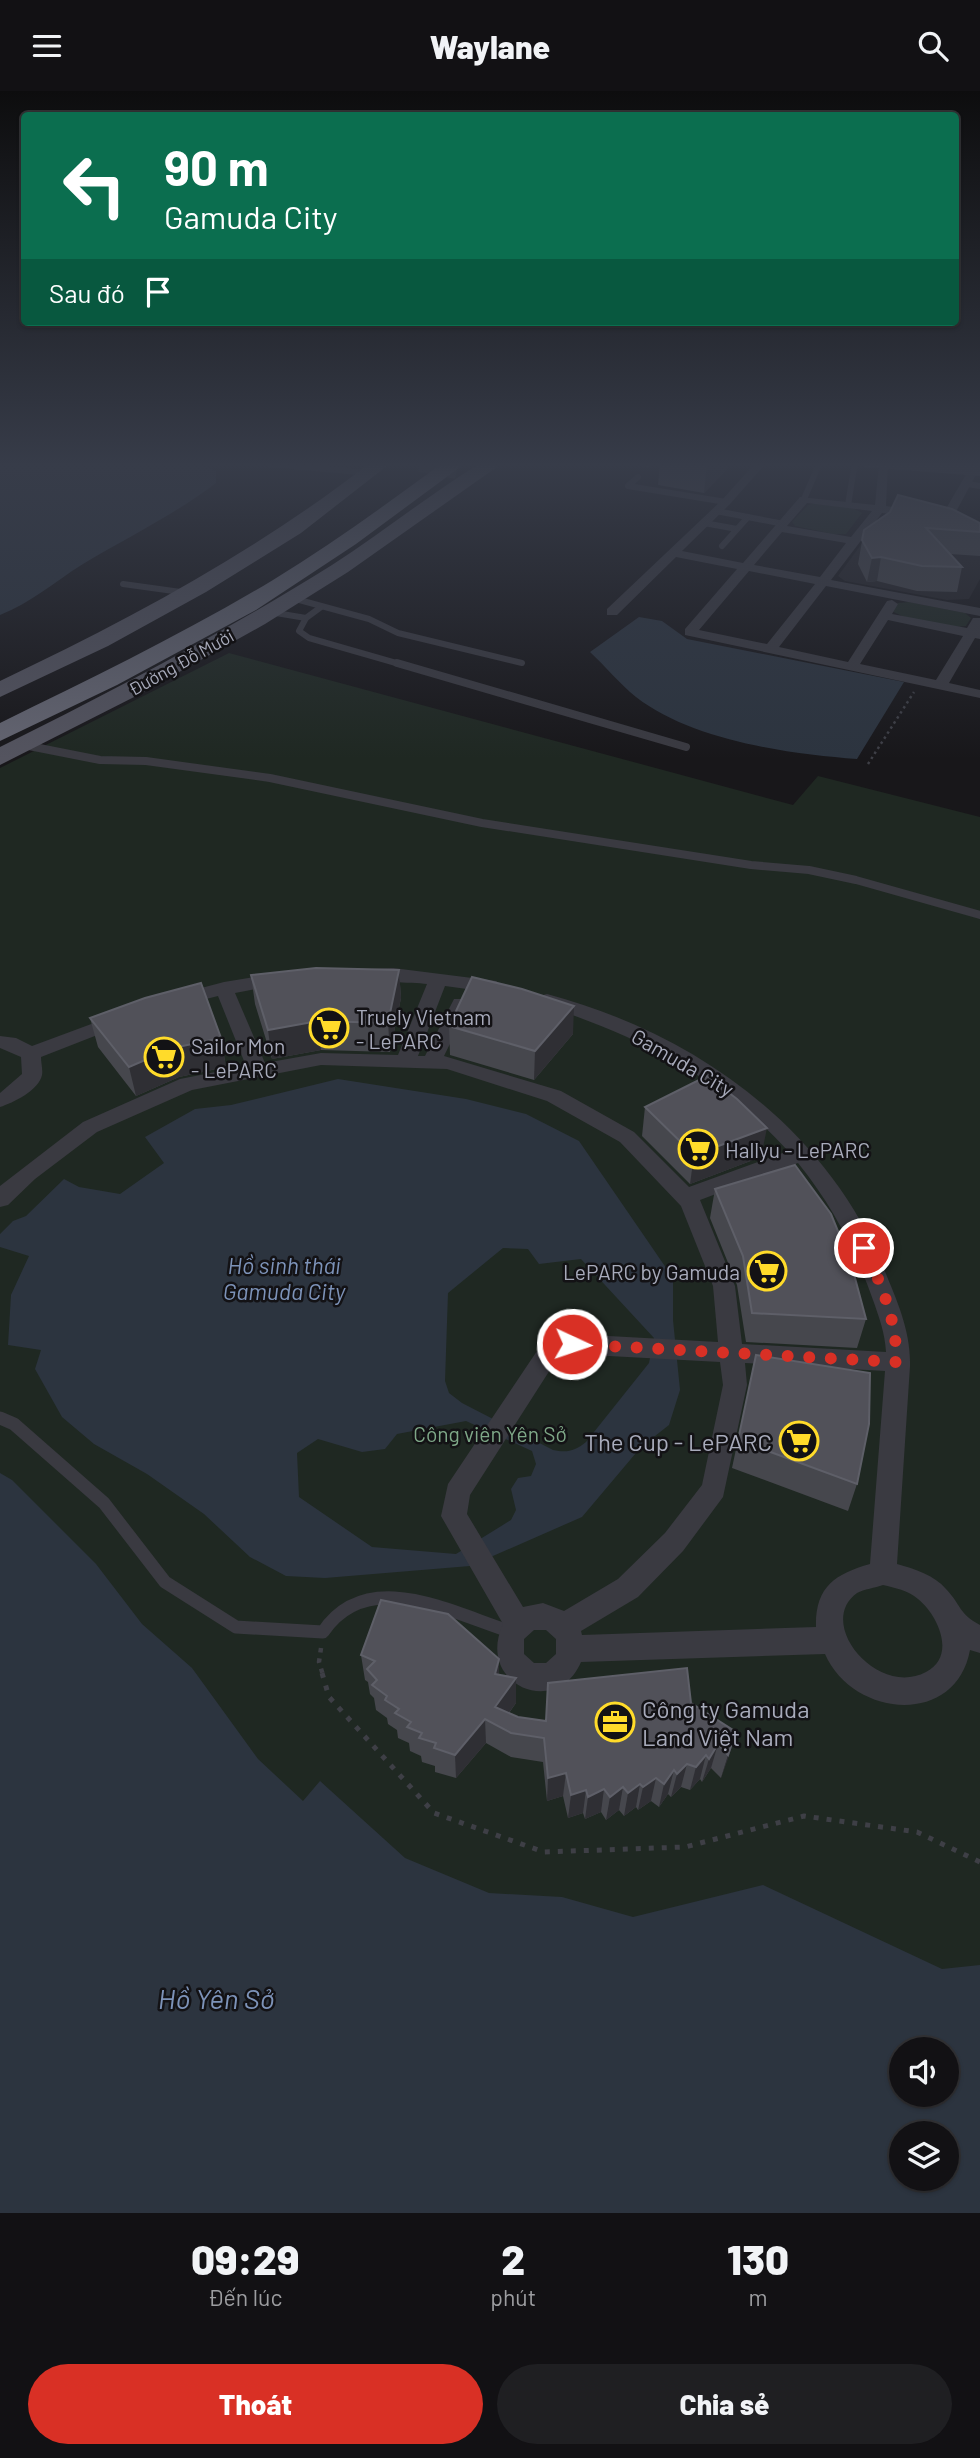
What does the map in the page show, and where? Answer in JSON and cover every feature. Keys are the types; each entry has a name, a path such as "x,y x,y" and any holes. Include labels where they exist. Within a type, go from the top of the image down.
{"highway":[{"path":"0,709 119,651 279,561"},
{"path":"0,733 148,660 319,561"}],"main road":[{"path":"0,690 188,593 239,561"},
{"name":"Đường Đỗ Mười","path":"0,757 196,655 351,561"}],"street":[{"path":"612,612 665,561"},
{"path":"715,561 980,612"},
{"path":"751,561 690,632 980,694"},
{"path":"769,650 839,561"},
{"path":"851,667 898,596"},
{"path":"885,616 976,634"},
{"path":"940,686 976,634 980,618"},
{"name":"Gamuda City","path":"354,975 393,974 471,984 527,995 574,1007 654,1040 751,1102 820,1174 844,1206 875,1270 897,1339 883,1573"},
{"path":"0,1042 9,1042 31,1054 201,993 303,976"},
{"path":"406,1060 438,980"},
{"path":"432,1061 471,984"},
{"path":"231,987 263,1070"},
{"path":"0,1100 10,1097 32,1076 31,1054"},
{"path":"0,1199 27,1174 90,1127 187,1084 321,1059 432,1061 554,1096 626,1137 690,1204 724,1286 731,1352 735,1385 714,1489 674,1542 628,1588 567,1638 564,1667 547,1677 536,1678 517,1669 511,1661 508,1651 515,1628 454,1516 453,1504 457,1492 549,1352 559,1346 644,1347 685,1349 731,1352 896,1362"},
{"path":"690,1204 801,1154"},
{"path":"795,1181 820,1174"},
{"path":"690,1204 757,1193"},
{"path":"883,1573 905,1578 926,1588 942,1605 953,1625 957,1640 950,1669 941,1680 928,1688 913,1692 896,1692 863,1679 850,1668 832,1640 828,1625 834,1598 843,1587 854,1579 883,1573"},
{"path":"515,1628 536,1617 545,1618 567,1638 832,1640"},
{"path":"953,1625 980,1640"}],"lane":[{"path":"123,585 188,593"},
{"path":"292,598 369,619 398,633 522,663"},
{"path":"321,607 306,618 299,631 309,638 686,747"},
{"path":"270,612 306,618"},
{"path":"24,745 100,760 146,761 270,778 482,823 751,865 809,870 856,880 980,915"},
{"path":"0,1418 14,1424 104,1503 165,1582 236,1627 323,1632 338,1611 372,1597 420,1601 515,1628"}],"path":[{"path":"868,764 921,682"},
{"path":"323,1632 319,1662 329,1697 434,1812 544,1852 685,1847 804,1816 917,1832 980,1863"}],"shaded area":[{"path":"849,561 980,561 980,579 969,599 947,600 845,581 838,576"}],"green space":[{"path":"909,602 965,613 971,618 966,626 948,626 918,621 892,611 898,603"},
{"name":"Công viên Yên Sở","path":"229,653 793,805 818,776 980,817 980,2213 0,2213 0,768"}],"water":[{"path":"0,561 88,561 32,598 0,615"},
{"path":"639,617 662,621 687,639 904,682 857,759 771,749 741,742 684,724 658,712 630,692 590,652"},
{"name":"Hồ sinh thái Gamuda City","path":"338,1079 466,1099 526,1114 579,1141 673,1278 673,1320 680,1390 669,1425 641,1447 582,1517 470,1566 325,1578 286,1576 250,1557 204,1514 147,1474 94,1444 62,1417 35,1369 41,1350 8,1345 11,1295 29,1256 0,1247 0,1234 13,1221 26,1216 64,1179 79,1187 120,1194 164,1163 145,1137 195,1109 231,1105","holes":["503,1248 528,1249 539,1264 581,1259 654,1338 649,1363 586,1442 574,1449 553,1450 462,1403 449,1393 445,1381 448,1293","466,1421 532,1451 536,1464 531,1476 518,1478 511,1489 516,1510 511,1520 456,1554 372,1547 299,1497 297,1453 318,1439 362,1452 385,1449 397,1434"]},
{"name":"Hồ Yên Sở","path":"0,1473 12,1480 96,1564 142,1624 192,1668 258,1759 303,1801 320,1781 405,1858 489,1893 562,1897 633,1917 763,1885 942,1969 980,1965 980,2213 0,2213"}],"building":[{"path":"899,561 956,561 962,567 922,566"},
{"path":"316,968 399,970 388,1023 318,1021 268,1030 251,975"},
{"path":"472,977 522,989 574,1006 535,1051 449,1026"},
{"path":"201,983 221,1038 173,1048 129,1067 90,1018 145,998"},
{"path":"707,1076 737,1099 767,1128 694,1155 645,1107"},
{"path":"795,1165 831,1214 851,1263 866,1319 752,1313 743,1256 715,1189"},
{"name":"The Cup - LePARC","path":"756,1355 870,1373 869,1424 857,1484 738,1440"},
{"name":"Công ty Gamuda Land Việt Nam","path":"381,1600 448,1614 499,1659 495,1674 516,1678 495,1707 518,1717 546,1721 548,1683 687,1668 691,1703 736,1732 728,1755 718,1744 709,1759 706,1755 696,1767 687,1764 677,1774 674,1770 664,1784 656,1778 643,1787 640,1784 628,1793 623,1787 610,1797 604,1789 588,1797 586,1790 571,1795 566,1773 548,1778 544,1738 511,1733 485,1719 455,1755 434,1748 436,1743 419,1738 422,1733 407,1727 411,1722 395,1713 399,1709 385,1700 387,1696 372,1685 377,1680 367,1669 375,1661 361,1655"}],"place":[{"name":"Truely Vietnam - LePARC","path":"329,1028"},
{"name":"Sailor Mon - LePARC","path":"164,1057"},
{"name":"Hallyu - LePARC","path":"698,1149"},
{"name":"LePARC by Gamuda","path":"767,1271"},
{"name":"The Cup - LePARC","path":"799,1441"},
{"name":"Công ty Gamuda Land Việt Nam","path":"615,1722"}],"route":[{"path":"572,1344 896,1362 897,1339 875,1270 864,1248"}]}
